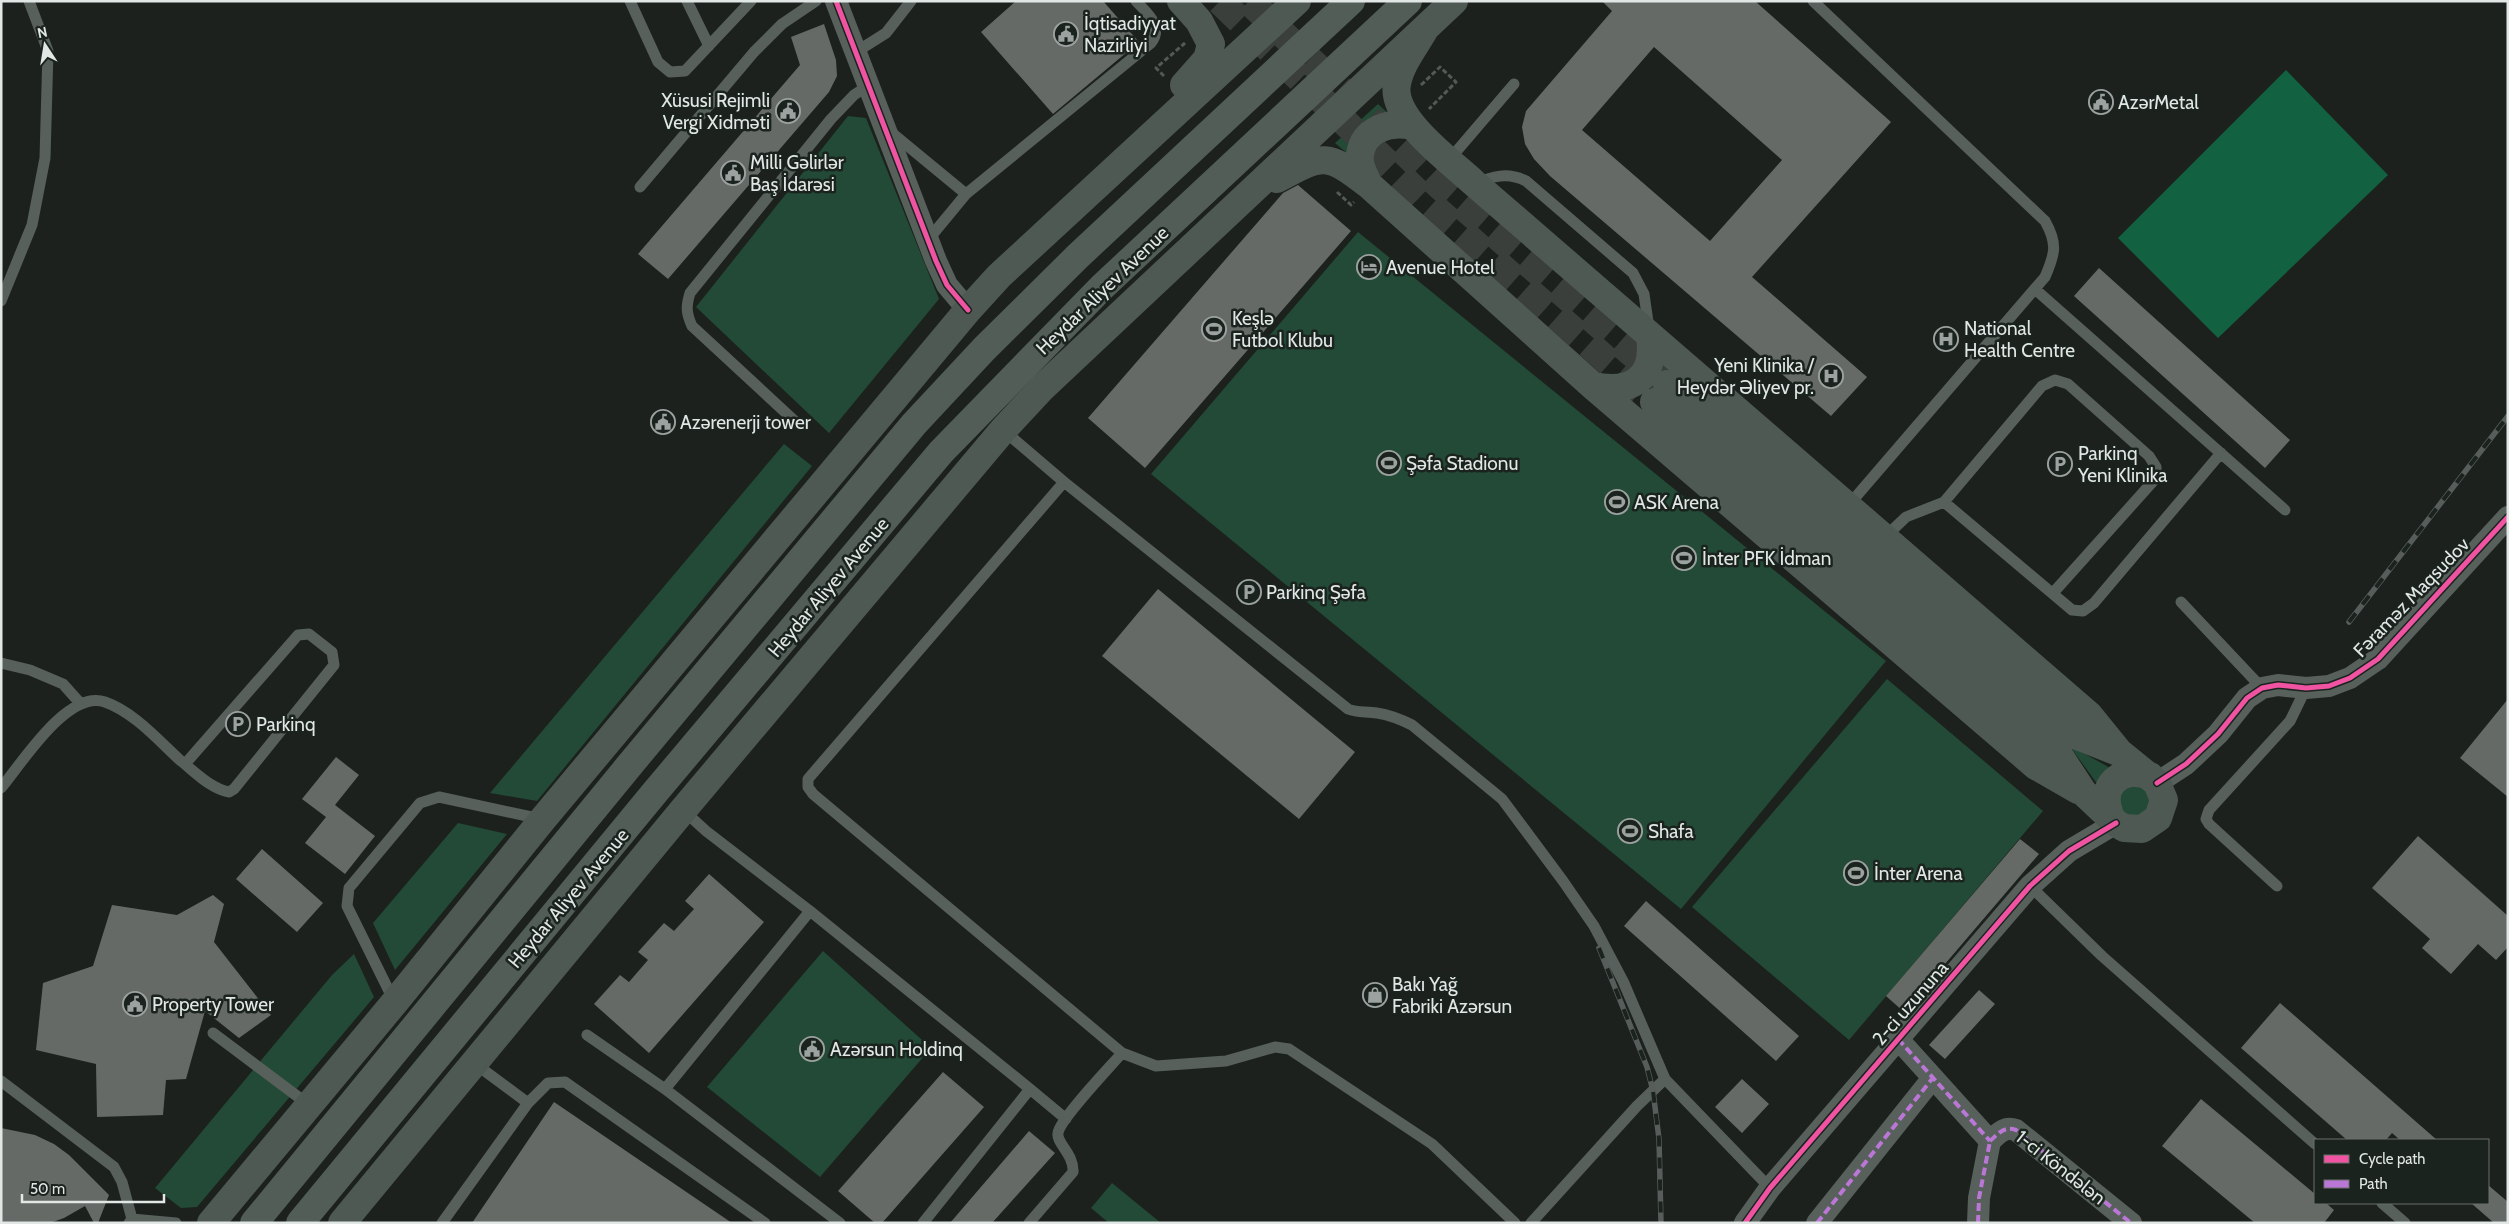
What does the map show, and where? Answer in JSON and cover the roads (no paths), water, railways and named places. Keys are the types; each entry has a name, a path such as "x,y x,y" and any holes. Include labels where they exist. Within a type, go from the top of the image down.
{"highway":[{"name":"Heydar Aliyev Avenue","path":"254,1223 628,767 914,424 984,349 1078,256 1351,1"},
{"name":"Heydar Aliyev Avenue","path":"300,1223 656,791 941,452 1102,287 1408,1"}],"main road":[{"path":"211,1223 395,1002 543,819 968,310 1207,60 1210,53 1209,37 1199,21 1181,1"},
{"path":"999,276 1297,1"},
{"path":"342,1223 683,810 1003,430 1042,388 1454,1"},
{"path":"1245,196 1297,168 1324,160 1335,160 1369,186 1594,386 2036,766 2083,792 2113,819 2133,830 2151,825 2162,810 2164,800 2154,780 2119,752 2088,714 1475,184 1412,126 1403,112 1397,97 1396,85 1399,74 1425,29"},
{"path":"1369,186 1360,166 1360,155 1364,144 1374,132 1388,124 1398,123 1412,126"},
{"path":"1594,386 1610,389 1623,388 1635,383 1644,374 1651,361 1650,336"},
{"path":"2083,792 2055,749 1660,393 2070,733 2119,752"},
{"path":"2113,819 2105,804 2106,797 2115,780 2122,774 2132,772 2154,780"}],"street":[{"path":"836,1 947,285 968,310"},
{"name":"Fəraməz Maqsudov","path":"2262,688 2278,685 2306,688 2336,683 2350,678 2378,659 2508,517"},
{"path":"2154,780 2186,764 2218,734 2247,698 2262,688"},
{"name":"2-ci uzununa","path":"1745,1223 1770,1188 2030,886 2069,852 2113,819"},
{"path":"1898,1039 1990,1141 1980,1198 1978,1223"},
{"path":"1817,1223 1932,1078"},
{"name":"1-ci Köndələn","path":"1990,1141 2002,1130 2008,1128 2016,1130 2131,1223"}],"lane":[{"path":"1,300 32,225 45,158 48,51 29,1"},
{"path":"630,1 658,62 670,72 685,71 745,4"},
{"path":"687,1 709,46"},
{"path":"640,187 754,52 782,24 816,1"},
{"path":"856,52 886,33 911,1"},
{"path":"928,240 966,194 1152,42 1156,23 1136,1"},
{"path":"1813,1 2045,221 2054,236 2054,257 2045,278 1847,507"},
{"path":"1449,160 1514,84"},
{"path":"799,424 692,326 686,314 687,305 690,293 831,119 854,94 869,85"},
{"path":"886,128 966,194"},
{"path":"1475,184 1491,177 1504,176 1526,181 1633,273 1644,294 1650,336"},
{"path":"2035,289 2285,510"},
{"path":"1884,538 1906,518 1944,502 2042,386 2055,380 2068,384 2149,456 2156,467 2156,478 2053,593"},
{"path":"1003,430 1064,482 1348,709 1358,713 1375,712 1398,717 1412,725 1502,799 1594,926 1623,981 1665,1079 1770,1188"},
{"path":"1944,502 2072,610 2083,611 2094,603 2221,452"},
{"path":"1064,482 808,780 808,786 813,794 1122,1053 1156,1066 1226,1061 1275,1048 1289,1049 1432,1144 1515,1223"},
{"path":"2181,602 2262,688"},
{"path":"1,788 61,716 80,703 104,702 129,716 185,764 223,791 229,792 234,789 334,665 332,652 309,634 298,635 185,764"},
{"path":"1,663 30,670 63,684 80,703"},
{"path":"2277,886 2209,824 2206,819 2209,810 2290,721 2306,688"},
{"path":"395,1002 348,906 349,888 420,803 439,797 543,819"},
{"path":"683,810 706,831 810,911 1066,1119"},
{"path":"2030,886 2102,956 2314,1143"},
{"path":"665,1089 810,911"},
{"path":"213,1033 309,1105"},
{"path":"587,1035 665,1089 840,1223"},
{"path":"1030,1223 1073,1172 1074,1162 1059,1139 1058,1132 1066,1119 1122,1053"},
{"path":"474,1063 528,1103"},
{"path":"1531,1223 1637,1106 1665,1079"},
{"path":"1,1081 114,1167 122,1182 131,1221 176,1223"},
{"path":"442,1223 528,1103 548,1083 565,1082 765,1223"},
{"path":"922,1223 1030,1089"},
{"path":"2383,1204 2405,1223"}],"tunnel":[{"path":"1220,1 1422,197 1654,402"},
{"path":"1249,1 1440,186 1664,381"}],"railway":[{"path":"2349,622 2508,416"},
{"path":"1599,948 1647,1067 1653,1091 1659,1139 1661,1223"}],"place":[{"name":"İqtisadiyyat Nazirliyi","path":"1066,34"},
{"name":"AzərMetal","path":"2101,102"},
{"name":"Xüsusi Rejimli Vergi Xidməti","path":"788,111"},
{"name":"Milli Gəlirlər Baş İdarəsi","path":"733,173"},
{"name":"Avenue Hotel","path":"1369,267"},
{"name":"Keşlə Futbol Klubu","path":"1214,329"},
{"name":"National Health Centre","path":"1946,339"},
{"name":"Yeni Klinika / Heydər Əliyev pr.","path":"1831,376"},
{"name":"Azərenerji tower","path":"663,422"},
{"name":"Şəfa Stadionu","path":"1389,463"},
{"name":"Parkinq Yeni Klinika","path":"2060,464"},
{"name":"ASK Arena","path":"1617,502"},
{"name":"İnter PFK İdman","path":"1684,558"},
{"name":"Parkinq Şəfa","path":"1249,592"},
{"name":"Parkinq","path":"238,724"},
{"name":"Shafa","path":"1630,831"},
{"name":"İnter Arena","path":"1856,873"},
{"name":"Bakı Yağ Fabriki Azərsun","path":"1375,995"},
{"name":"Property Tower","path":"135,1004"},
{"name":"Azərsun Holdinq","path":"812,1049"}]}
